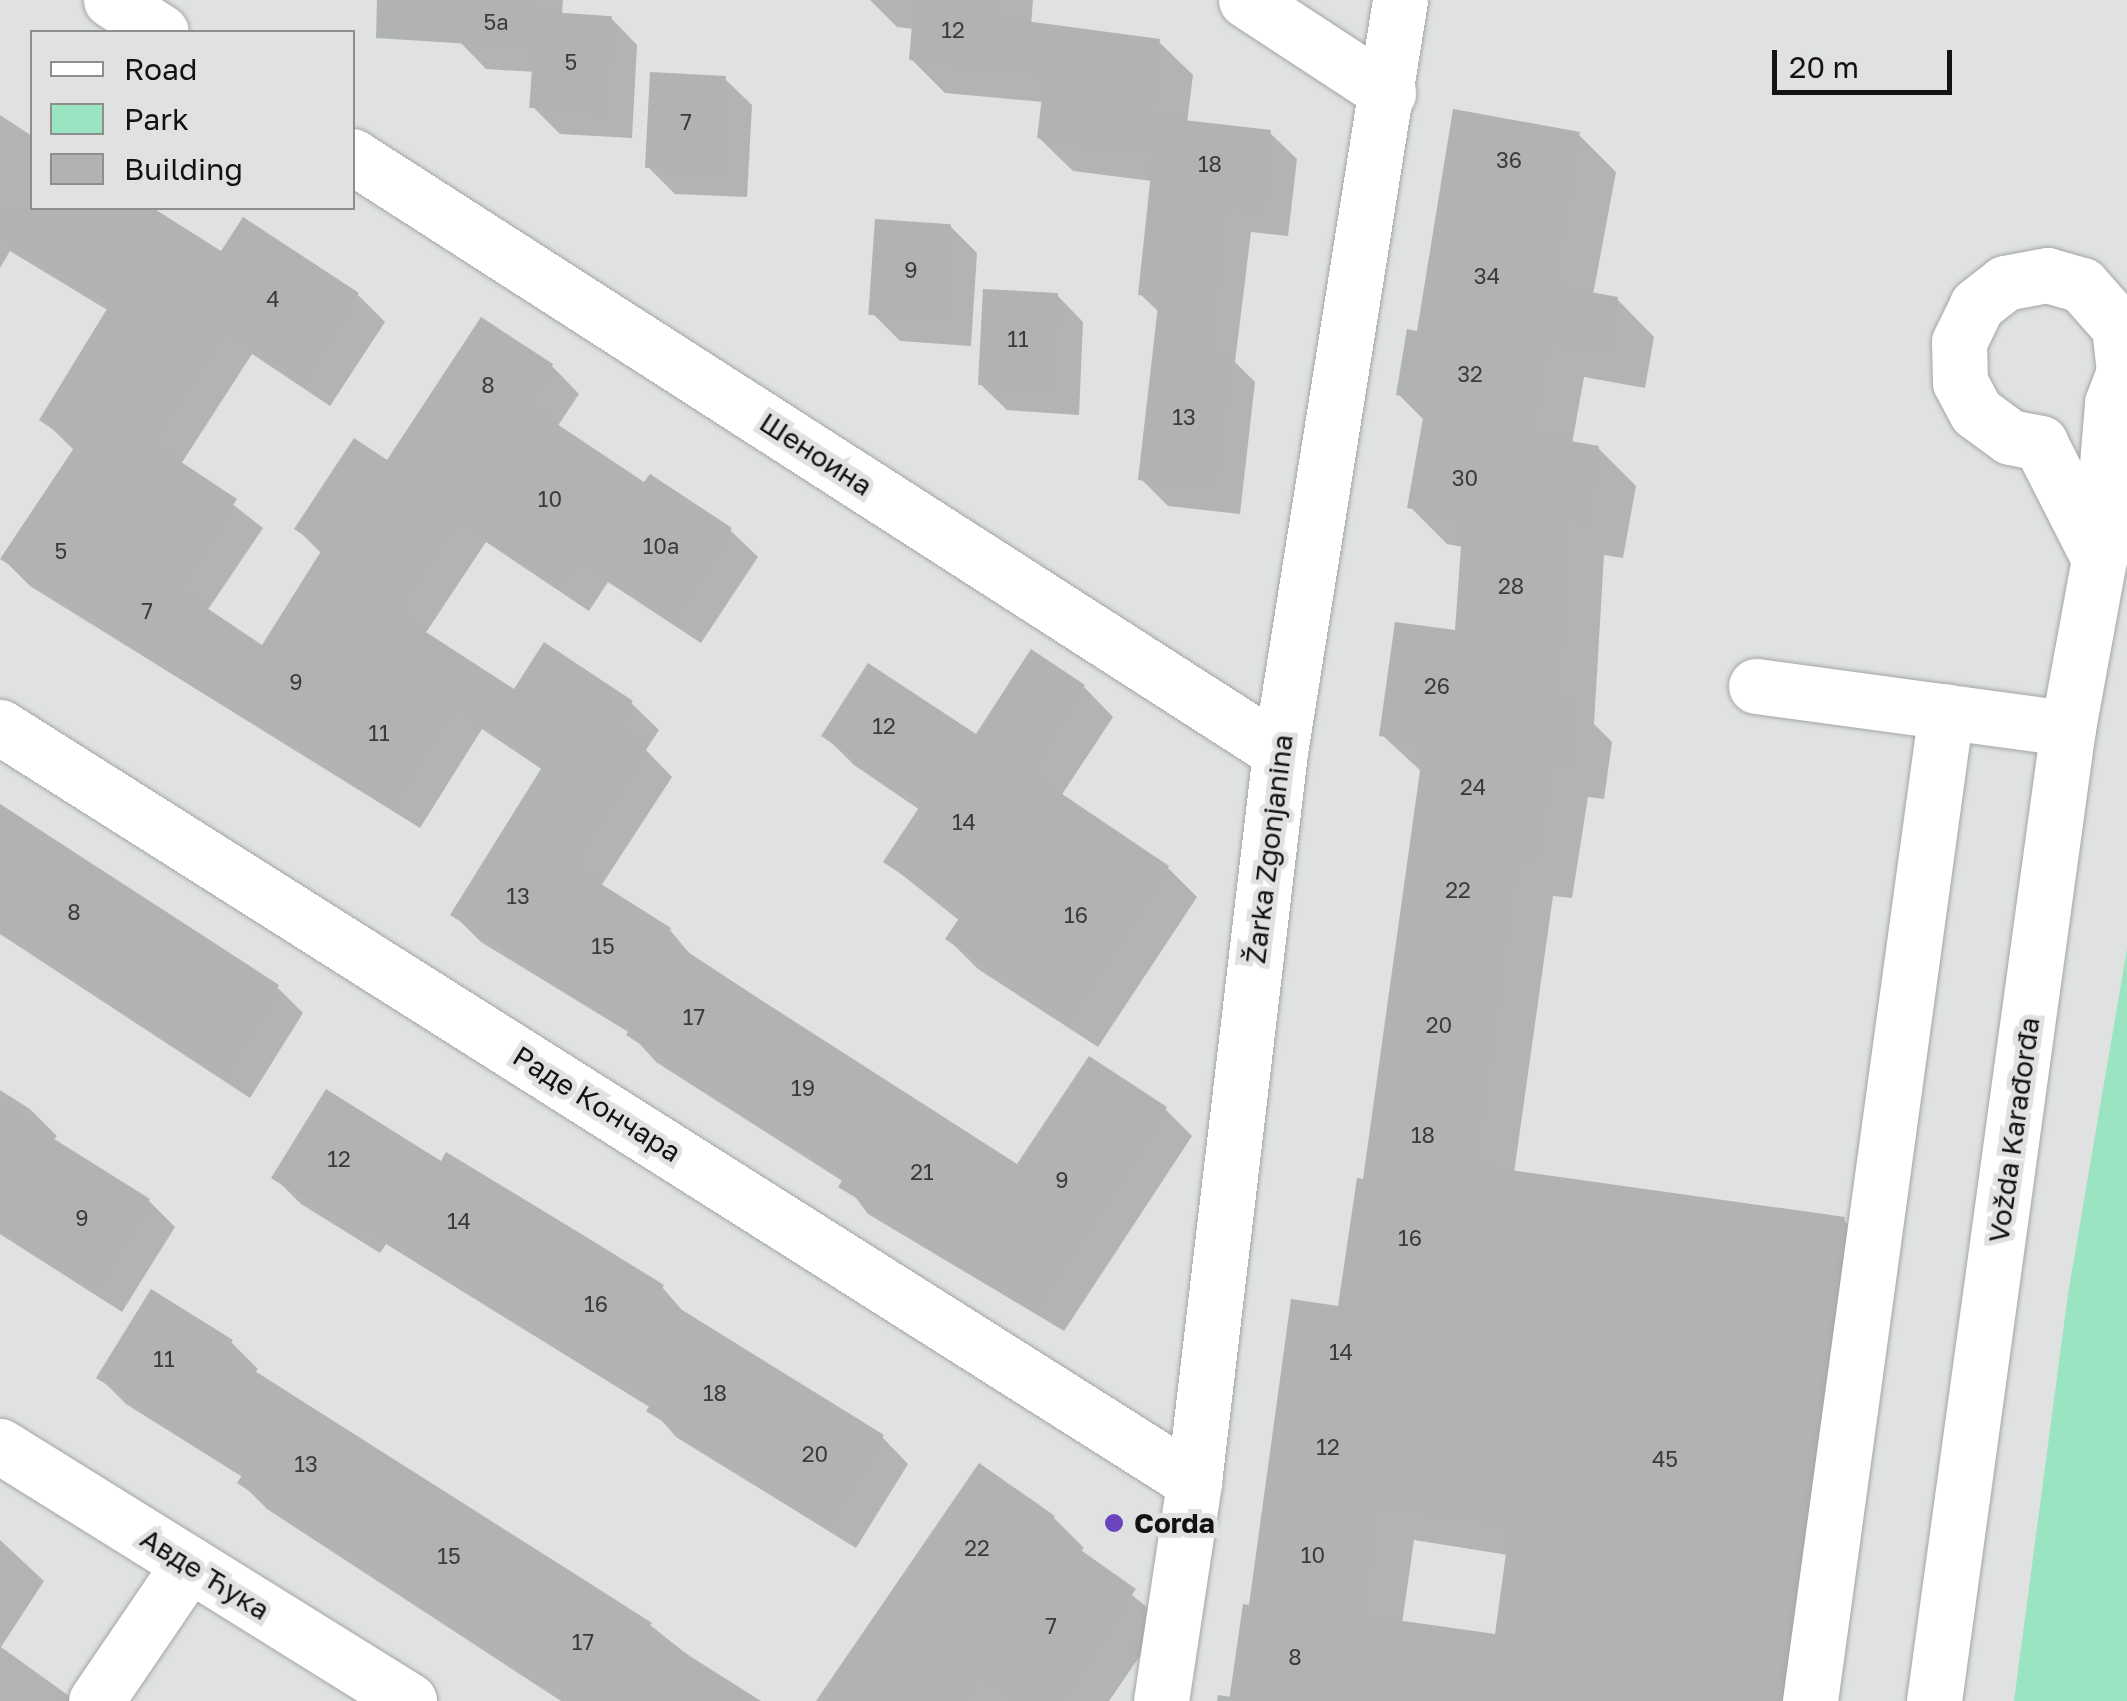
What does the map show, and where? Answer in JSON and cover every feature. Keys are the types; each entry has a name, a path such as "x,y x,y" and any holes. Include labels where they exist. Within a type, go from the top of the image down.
{"street":[{"path":"110,0 158,30"},
{"path":"1246,0 1388,93"},
{"name":"Žarka Zgonjanina","path":"1161,1701 1194,1482 1280,752 1400,0"},
{"name":"Шеноина","path":"355,158 1280,752"},
{"name":"Vožda Karađorđa","path":"1934,1701 2068,728 2099,559 2112,404 2124,372 2119,327 2082,286 2047,275 2005,283 1976,305 1959,342 1960,382 1976,412 1999,428 2040,442 2099,559"},
{"path":"1756,686 2068,728"},
{"path":"1810,1701 1946,711"},
{"name":"Раде Кончара","path":"0,727 1194,1482"},
{"name":"Авде Ћука","path":"0,1446 410,1701"},
{"path":"96,1701 189,1564"}],"green space":[{"path":"2127,949 2127,1701 2014,1701 2068,1294"}],"building":[{"path":"377,0 535,0 533,48 376,38"},
{"path":"914,0 997,0 995,17 1160,39 1145,152 1037,138 1045,73 909,60"},
{"path":"536,11 612,16 605,113 529,108"},
{"path":"650,72 726,76 721,172 645,168"},
{"path":"1453,109 1580,132 1551,285 1618,297 1608,352 1548,341 1530,434 1599,446 1586,522 1568,519 1557,699 1576,702 1568,762 1551,760 1535,862 1516,859 1474,1165 1845,1217 1779,1701 1229,1701 1243,1604 1249,1605 1291,1299 1338,1306 1357,1178 1363,1179 1424,742 1379,736 1395,622 1455,630 1463,518 1407,508 1426,401 1396,395 1407,329 1417,331","holes":["1377,1504 1510,1524 1495,1634 1361,1615"]},
{"path":"1157,117 1271,130 1262,211 1225,206 1208,351 1230,353 1214,488 1138,480 1159,297 1138,295"},
{"path":"0,208 156,210 221,251 243,217 359,293 302,380 224,329 151,442 237,499 177,588 262,645 323,548 294,529 354,438 387,460 481,317 553,364 527,404 644,482 650,474 732,528 673,618 580,557 561,586 458,517 395,612 514,689 544,642 633,701 616,727 647,748 571,865 671,928 665,937 761,1000 1017,1164 1089,1056 1167,1107 1036,1306 838,1187 845,1176 626,1035 631,1026 450,915 544,764 454,704 392,803 0,559 76,445 39,420 110,304 0,235"},
{"path":"875,219 951,224 944,320 868,315"},
{"path":"983,289 1058,293 1053,389 978,385"},
{"path":"1031,649 1085,685 1028,771 1169,866 1067,1019 945,939 962,914 883,862 922,803 821,736 868,663 976,734"},
{"path":"0,804 279,985 224,1074 0,927"},
{"path":"326,1089 441,1161 446,1152 664,1285 658,1295 884,1435 828,1524 646,1411 653,1401 473,1289 358,1219 352,1229 271,1178"},
{"path":"0,1105 150,1199 95,1288 0,1228"},
{"path":"151,1289 233,1340 225,1352 652,1623 647,1629 761,1701 578,1701 237,1483 245,1471 96,1378"},
{"path":"979,1463 1055,1516 1048,1527 1136,1589 1059,1701 1021,1701 980,1673 962,1701 816,1701"}],"place":[{"name":"Corda","path":"1114,1523"}]}
